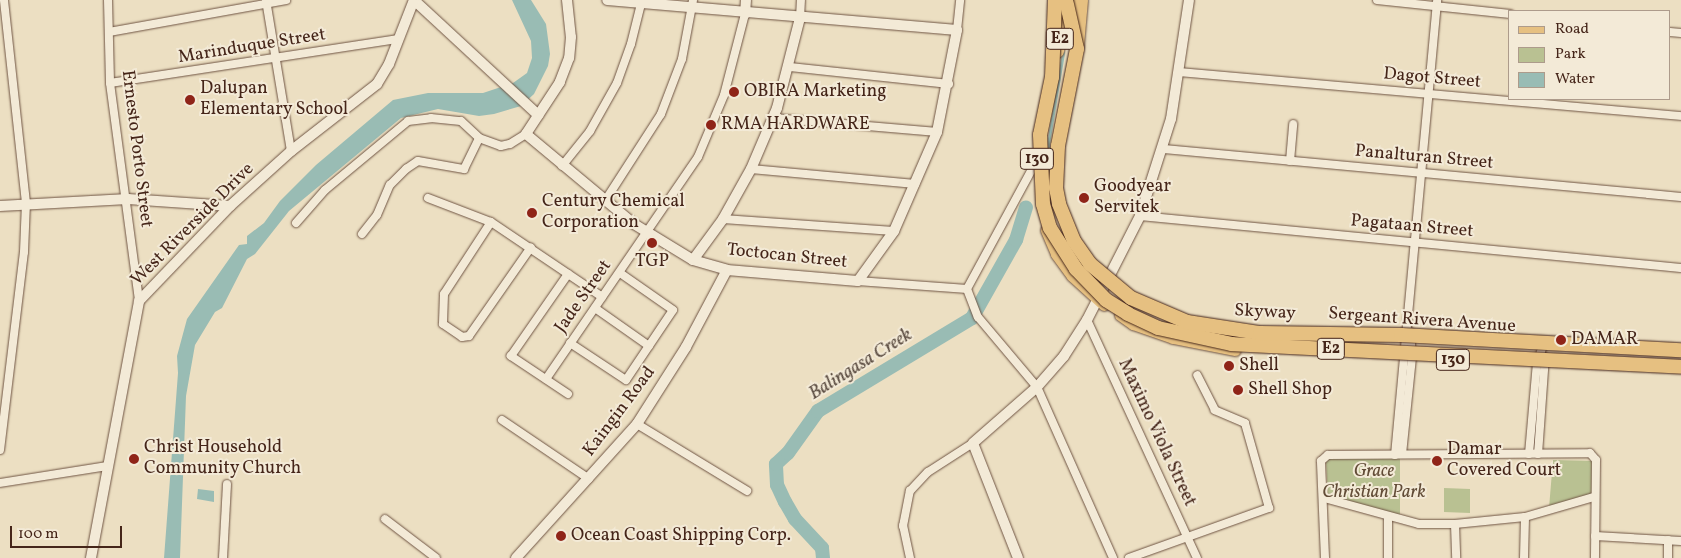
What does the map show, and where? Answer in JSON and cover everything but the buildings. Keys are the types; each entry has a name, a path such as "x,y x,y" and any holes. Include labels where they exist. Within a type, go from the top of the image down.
{"highway":[{"name":"Skyway","path":"1052,77 1055,0"},
{"name":"Skyway","path":"1066,0 1040,134 1039,160 1043,204 1050,228 1063,253 1088,284 1106,300 1151,325 1193,338 1232,344 1681,369"},
{"name":"Skyway","path":"1066,0 1077,49"},
{"name":"Skyway","path":"1081,0 1077,49 1055,171 1059,204 1074,241 1090,264 1131,298 1187,322 1260,333 1401,335 1681,352"}],"main road":[{"name":"130","path":"1060,0 1054,62 1037,160 1038,206 1056,254 1072,276 1098,300"},
{"name":"130","path":"1081,0 1057,144 1059,191 1076,237 1111,277"},
{"name":"Sergeant Rivera Avenue","path":"1111,277 1172,310 1206,322 1257,328 1408,338 1681,352"},
{"name":"Sergeant Rivera Avenue","path":"1098,300 1133,324 1204,346 1242,351 1681,369"}],"street":[{"path":"0,450 24,252 26,203 4,0"},
{"name":"Ernesto Porto Street","path":"108,0 110,83 128,200 139,302"},
{"path":"109,32 266,2 286,0"},
{"path":"414,0 538,115"},
{"name":"West Riverside Drive","path":"91,558 139,302 230,206 291,151 377,84 399,40 414,0"},
{"path":"296,223 325,190 408,121 431,118 461,121 479,138 506,146 526,134 560,82 569,58 571,37 567,0"},
{"path":"607,0 693,4 745,14 957,30"},
{"path":"745,14 746,0"},
{"path":"693,260 722,219 751,169 774,118 790,67 800,18 801,0"},
{"path":"858,281 894,231 937,132 949,84 960,0"},
{"path":"910,558 903,526 910,491 928,472 973,443 1037,387 1064,356 1111,277 1140,216 1164,149 1180,72 1189,0"},
{"path":"1378,0 1437,3 1508,14"},
{"path":"266,2 291,151"},
{"path":"562,166 590,131 617,83 642,2"},
{"path":"1399,454 1408,326 1437,3"},
{"path":"605,201 661,114 682,59 693,4"},
{"name":"Jade Street","path":"546,379 683,182 712,128 732,70 745,14"},
{"name":"Marinduque Street","path":"110,83 275,60 399,40"},
{"path":"790,67 949,84"},
{"name":"Dagot Street","path":"1180,72 1681,116"},
{"path":"774,118 937,132"},
{"path":"1290,161 1293,124"},
{"name":"Toctocan Street","path":"526,134 562,166 647,233 693,260 727,270 967,289"},
{"path":"362,234 377,215 390,185 406,169 418,161 464,169 479,138"},
{"name":"Panalturan Street","path":"1164,149 1681,197"},
{"path":"1037,160 967,289 978,317 1037,387 1113,558"},
{"path":"751,169 915,184"},
{"path":"428,198 491,222 531,247 602,297"},
{"path":"0,206 26,203 128,200 230,206"},
{"name":"Pagataan Street","path":"1140,216 1681,268"},
{"path":"722,219 894,231"},
{"path":"491,222 444,294 441,312 443,324 462,337 469,336 531,247"},
{"name":"Kaingin Road","path":"516,558 637,424 686,348 727,270"},
{"path":"570,343 626,380 673,310 620,273"},
{"path":"568,274 511,356 568,394"},
{"path":"594,308 649,346"},
{"name":"Maximo Viola Street","path":"1087,320 1197,558"},
{"path":"1538,454 1543,346"},
{"path":"1529,454 1542,363"},
{"path":"1129,558 1269,508 1245,423 1216,410 1197,375"},
{"path":"502,420 588,479"},
{"path":"637,424 747,491"},
{"path":"973,443 1018,558"},
{"path":"1325,558 1324,457 1399,454 1590,453 1596,460 1594,497 1595,558"},
{"path":"0,483 107,466"},
{"path":"223,558 226,484"},
{"path":"1324,498 1419,524 1455,524 1526,517 1594,497"},
{"path":"1388,517 1388,558"},
{"path":"1524,558 1526,517"},
{"path":"385,518 436,558"},
{"path":"1455,524 1456,558"},
{"path":"1595,536 1681,541"},
{"path":"1668,540 1668,558"}],"green space":[{"name":"Grace Christian Park","path":"1330,458 1400,458 1400,516 1328,495 1326,462"},
{"path":"1553,460 1595,461 1593,495 1549,508"},
{"path":"1444,488 1470,489 1470,513 1444,512"}],"water":[{"path":"512,0 531,0 546,24 550,54 548,66 534,94 521,106 494,114 479,116 438,109 401,118 289,211 255,254 247,259 222,308 215,312 195,345 186,396 180,558 164,558 178,373 177,356 187,319 239,245 247,244 247,236 264,223 280,201 316,165 393,100 428,93 483,93 513,83 527,73 532,58 531,41"},
{"path":"198,489 214,491 214,502 197,499"}],"waterway":[{"path":"1050,174 1048,144 1063,53"},
{"name":"Balingasa Creek","path":"823,558 822,548 795,519 785,502 777,485 776,464 788,453 818,411 972,318 1016,240 1026,208"}],"place":[{"name":"OBIRA Marketing","path":"734,92"},
{"name":"Dalupan Elementary School","path":"190,100"},
{"name":"RMA HARDWARE","path":"711,125"},
{"name":"Goodyear Servitek","path":"1084,198"},
{"name":"Century Chemical Corporation","path":"532,213"},
{"name":"TGP","path":"652,243"},
{"name":"DAMAR","path":"1561,340"},
{"name":"Shell","path":"1229,366"},
{"name":"Shell Shop","path":"1238,390"},
{"name":"Christ Household Community Church","path":"134,459"},
{"name":"Damar Covered Court","path":"1437,461"},
{"name":"Ocean Coast Shipping Corp.","path":"561,536"}]}
